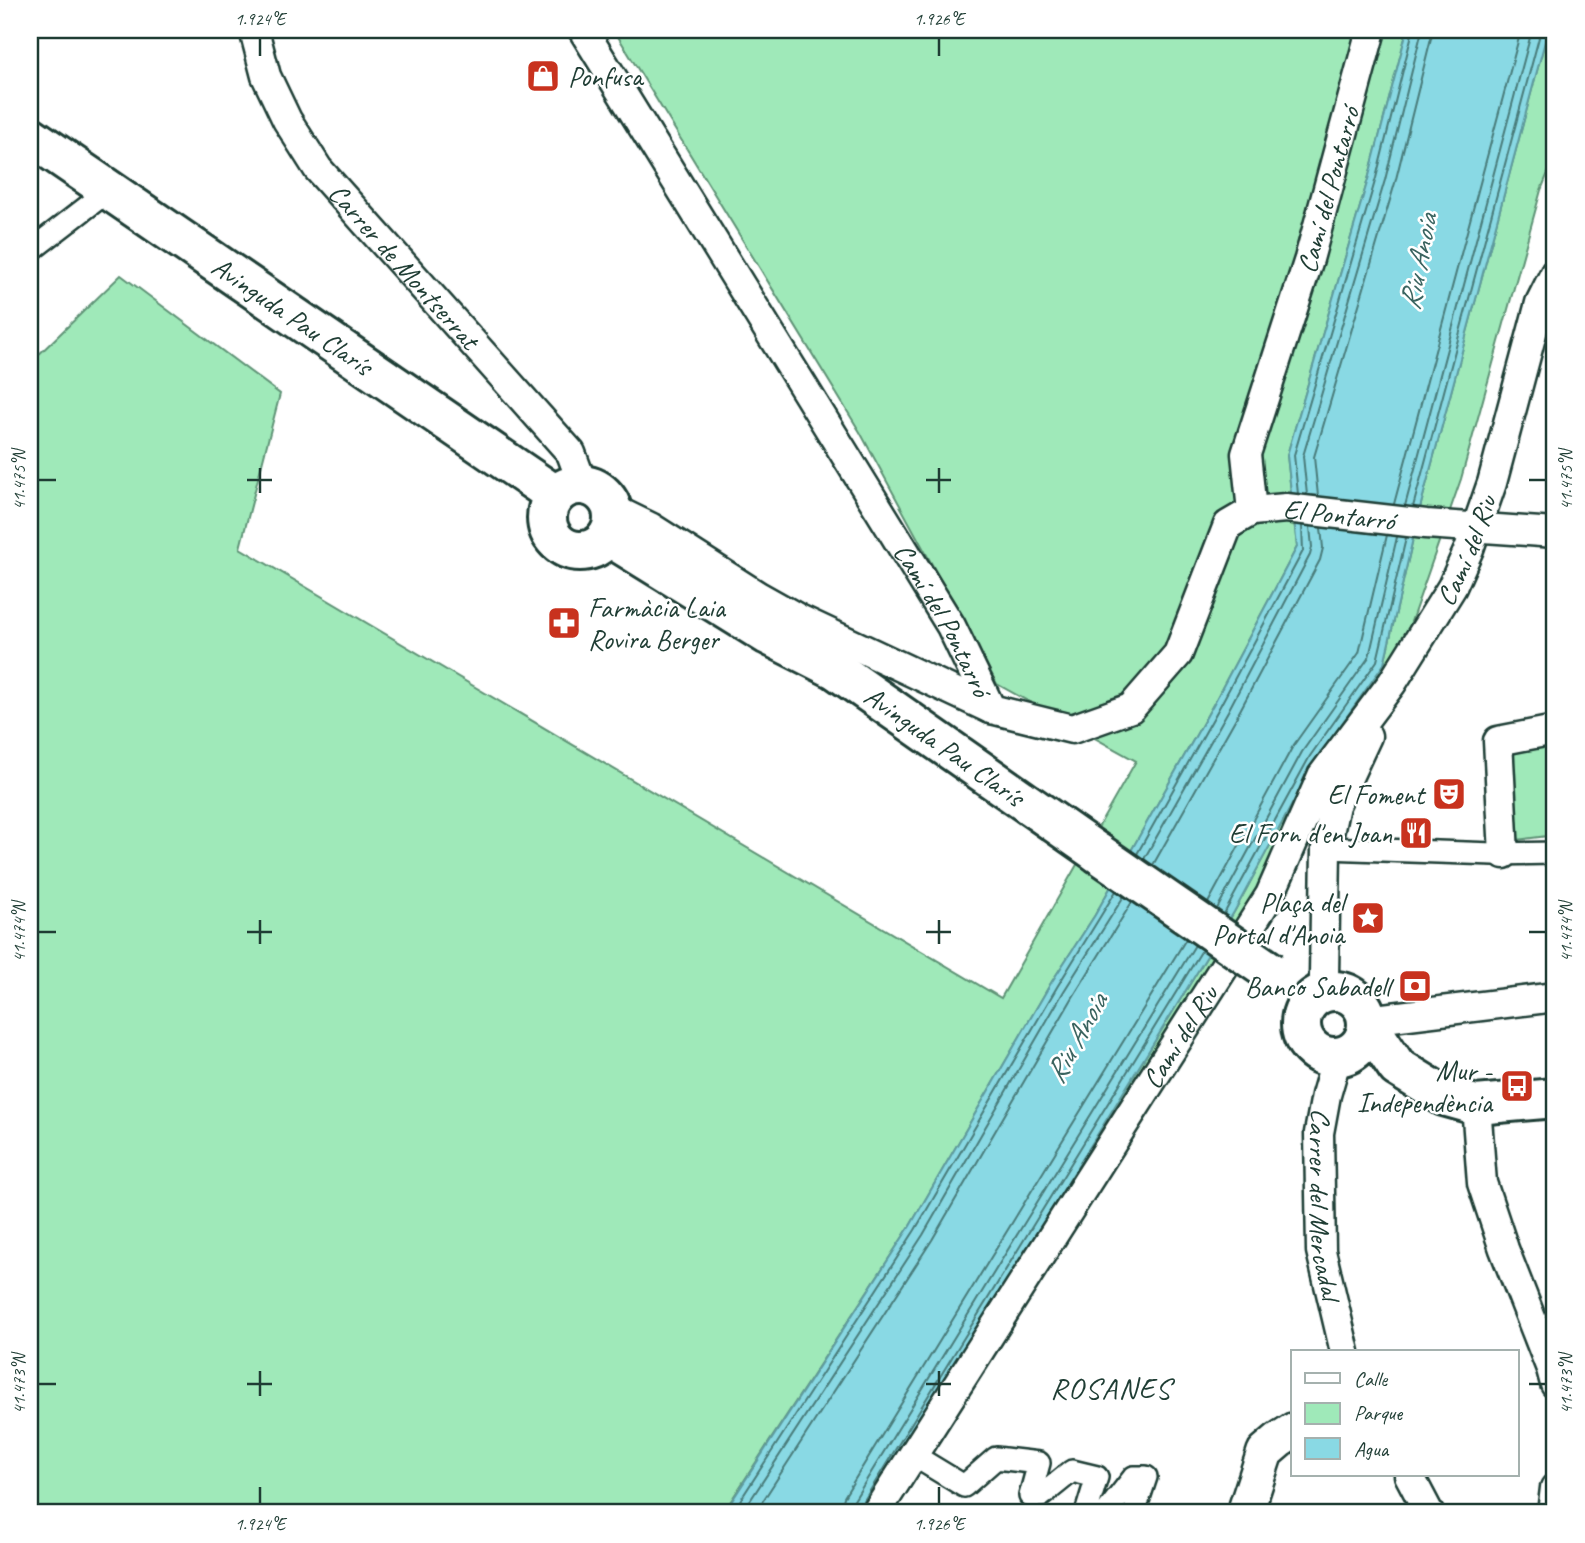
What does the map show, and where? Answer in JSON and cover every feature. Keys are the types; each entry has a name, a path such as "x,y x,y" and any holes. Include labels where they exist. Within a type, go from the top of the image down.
{"main road":[{"name":"Avinguda Pau Clarís","path":"30,135 108,191 567,491"},
{"path":"596,490 606,499 610,522 592,549 582,551 561,545 554,538 547,519 567,491 596,490"},
{"name":"Avinguda Pau Clarís","path":"610,522 768,635 835,669 1271,972 1318,999"},
{"path":"1397,1067 1367,1022 1361,1006 1354,999 1346,994 1318,999 1301,1034 1310,1048 1324,1056 1342,1056 1397,1067 1444,1096 1476,1105 1555,1098"},
{"path":"1342,1056 1359,1048 1367,1022"}],"street":[{"name":"Carrer de Montserrat","path":"254,30 266,76 287,120 318,169 571,453 578,472 567,491"},
{"name":"Camí del Pontarró","path":"583,30 951,626 991,709 1072,729 1131,708 1178,654 1228,525 1252,511 1246,454 1309,259 1371,30"},
{"path":"30,251 108,191"},
{"name":"Camí del Riu","path":"876,1513 1269,895 1322,776 1392,683 1452,587 1469,549 1503,447 1523,361 1552,281"},
{"name":"El Pontarró","path":"1252,511 1286,508 1426,524 1555,533"},
{"path":"610,522 662,533 758,596 799,619 991,709"},
{"path":"1318,999 1324,976 1326,848 1335,805 1392,683"},
{"path":"1504,854 1498,741 1555,730"},
{"path":"1326,848 1504,854 1555,853"},
{"path":"1367,1022 1555,997"},
{"name":"Carrer del Mercadal","path":"1342,1056 1326,1095 1319,1133 1321,1251 1345,1350"},
{"path":"1476,1105 1482,1183 1555,1384"},
{"path":"1245,1513 1265,1452 1291,1432"},
{"path":"913,1455 964,1486 996,1458 1039,1462 1030,1496 1041,1496 1072,1471 1097,1477 1086,1513 1089,1513"},
{"path":"1410,1476 1429,1513"},
{"path":"1106,1513 1134,1477 1146,1477 1134,1513"},
{"path":"1552,1513 1555,1488"}],"green space":[{"path":"614,30 1407,30 1369,176 1287,455 1297,547 1214,703 1095,915 1051,983 910,1226 723,1513 30,1513 30,363 121,275 280,394 240,548 1001,998 1136,761 997,684 860,432"},
{"path":"1548,30 1555,30 1555,156 1541,190 1461,479 1406,636 1321,775 1241,915 865,1513 1234,912 1316,760 1384,664 1420,508"},
{"path":"1555,743 1555,835 1509,841 1503,754"}],"water":[{"name":"Riu Anoia","path":"1407,30 1548,30 1420,508 1384,664 1316,760 1234,912 865,1513 724,1513 910,1226 1051,983 1095,915 1214,703 1297,547 1287,455 1369,176"}],"place":[{"name":"Ponfusa","path":"543,76"},
{"name":"Farmàcia Laia Rovira Berger","path":"564,623"},
{"name":"El Foment","path":"1449,794"},
{"name":"El Forn d'en Joan","path":"1416,833"},
{"name":"Plaça del Portal d'Anoia","path":"1368,918"},
{"name":"Banco Sabadell","path":"1415,986"},
{"name":"Mur - Independència","path":"1517,1086"}],"district":[{"name":"ROSANES","path":"1111,1388"}]}
